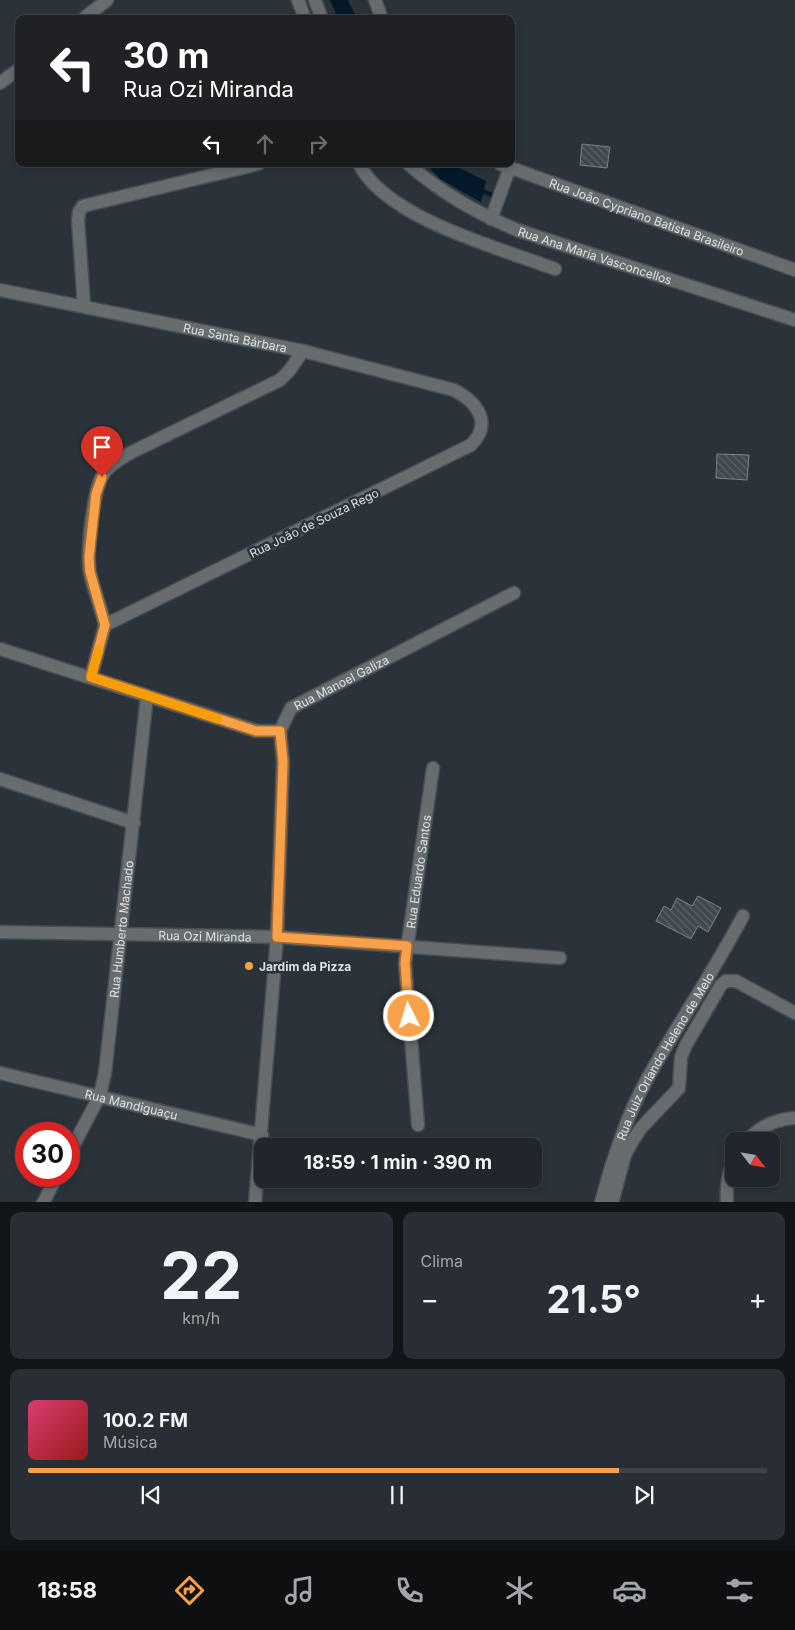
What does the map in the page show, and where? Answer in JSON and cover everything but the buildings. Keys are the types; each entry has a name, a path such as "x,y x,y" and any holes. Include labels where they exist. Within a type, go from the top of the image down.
{"street":[{"path":"88,15 107,0"},
{"path":"298,0 304,15"},
{"path":"315,0 321,15"},
{"path":"375,0 381,15"},
{"path":"0,83 15,72"},
{"path":"84,306 78,220 83,206 246,167"},
{"path":"361,167 376,187 419,217 555,269"},
{"name":"Rua Ana Maria Vasconcellos","path":"412,167 435,187 474,211 492,217 517,230 795,320"},
{"path":"492,217 506,167"},
{"name":"Rua João Cypriano Batista Brasileiro","path":"506,167 795,270"},
{"name":"Rua Santa Bárbara","path":"0,290 303,352 454,390 467,396"},
{"path":"91,677 105,625 90,572 89,557 96,494 102,477 111,465 130,453 280,380 303,352"},
{"name":"Rua João de Souza Rego","path":"105,625 471,445 479,437 482,427 476,406 467,396"},
{"name":"Rua Manoel Galiza","path":"280,731 291,708 514,593"},
{"path":"0,648 256,731 280,731 283,762 277,937 255,1202"},
{"name":"Rua Humberto Machado","path":"80,1133 100,1095 105,1073 147,696"},
{"name":"Rua Eduardo Santos","path":"418,1126 406,980 407,946 433,768"},
{"path":"0,779 134,822"},
{"name":"Rua Juiz Orlando Heleno de Melo","path":"601,1202 614,1154 638,1096 719,961 742,916"},
{"name":"Rua Ozi Miranda","path":"0,932 277,937 560,958"},
{"path":"612,1202 625,1155 642,1128 680,1088 681,1058 686,1045 721,985 726,981 736,981 795,1013"},
{"name":"Rua Mandiguaçu","path":"0,1073 100,1095 262,1135"},
{"path":"755,1132 771,1123 795,1118"},
{"path":"43,1202 51,1187"},
{"path":"727,1188 727,1202"}],"water":[{"path":"330,0 348,0 355,15 336,15"},
{"path":"429,167 457,167 486,181 481,202 440,179"}],"waterway":[{"path":"479,190 498,197"}],"slow traffic":[{"path":"99,650 91,677 218,719"}],"place":[{"name":"Jardim da Pizza","path":"249,966"}],"route":[{"path":"102,477 96,494 89,557 90,572 105,625 91,677 256,731 280,731 283,762 277,937 407,946 405,963 409,1016"}]}
